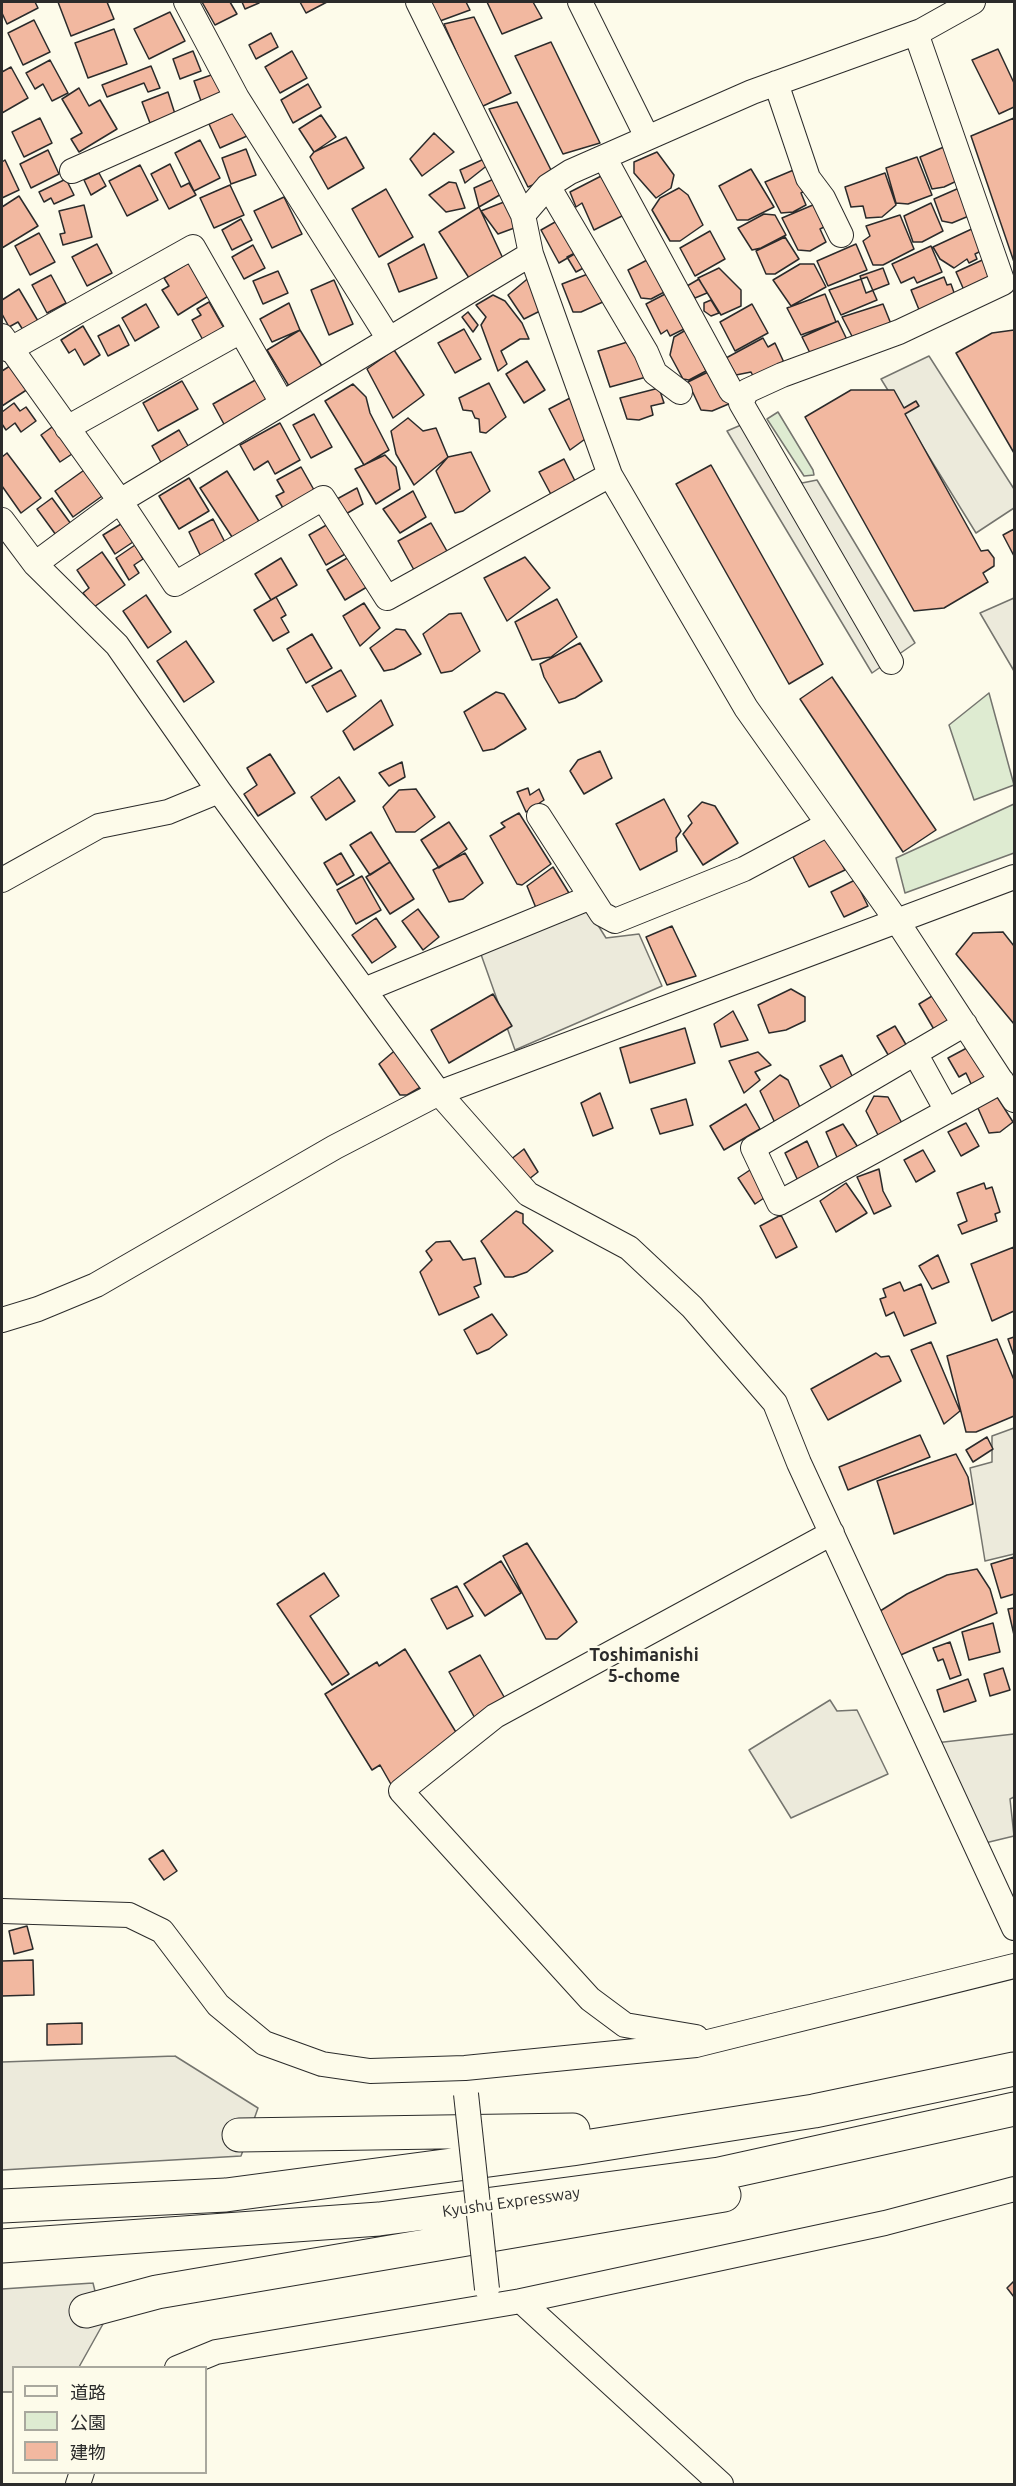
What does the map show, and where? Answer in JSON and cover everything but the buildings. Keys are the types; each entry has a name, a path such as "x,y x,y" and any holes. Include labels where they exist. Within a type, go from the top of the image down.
{"highway":[{"path":"2,2206 226,2195 572,2149 683,2129 814,2111 1014,2069"},
{"path":"86,2311 157,2292 723,2195 1014,2111"},
{"name":"Kyushu Expressway","path":"2,2246 379,2219 719,2174 1014,2111"},
{"path":"239,2135 683,2129"}],"street":[{"path":"186,2 237,98 389,339"},
{"path":"418,2 523,215 531,254 610,475 746,708 897,921 965,1024 1008,1090 947,1111 779,1203 753,1148 965,1024"},
{"path":"580,2 647,137"},
{"path":"523,215 548,186 604,157 776,83 916,33 973,2"},
{"path":"891,662 741,403 747,391 782,375 899,332 1003,283 916,33"},
{"path":"776,83 808,178 823,198 841,235"},
{"path":"72,171 237,98"},
{"path":"604,157 731,391 744,397"},
{"path":"548,186 646,352 655,373 680,392"},
{"path":"282,403 193,247 5,343 120,501 175,584 323,498 387,598 610,475"},
{"path":"35,564 120,501 531,254"},
{"path":"67,428 241,331"},
{"path":"2,520 35,564 117,645 219,791 439,1093 528,1194 629,1248 692,1307 775,1403 832,1533 1014,1928"},
{"path":"2,880 99,826 168,812 219,791"},
{"path":"539,816 602,914 615,921 744,869 828,824"},
{"path":"2,1320 38,1309 96,1286 335,1148 439,1093 1014,877"},
{"path":"364,990 591,897"},
{"path":"915,1053 947,1111"},
{"path":"715,2041 625,2025 590,1999 401,1791 495,1716 832,1533"},
{"path":"2,1911 129,1915 162,1931 218,2005 264,2043 322,2064 370,2071 465,2068 696,2045 1014,1966"},
{"path":"465,2068 488,2297"},
{"path":"180,2366 216,2352 488,2297 521,2301 885,2223 1014,2189"},
{"path":"521,2301 721,2484"}],"green space":[{"path":"778,412 814,475 804,476 767,419"},
{"path":"989,693 1014,785 974,800 949,725"},
{"path":"1014,804 1014,853 905,893 896,858"}],"shaded area":[{"path":"929,356 1014,489 1014,508 976,533 881,379"},
{"path":"755,419 802,483 817,480 915,643 872,673 727,431"},
{"path":"1014,598 1014,671 980,613"},
{"path":"589,911 606,938 639,934 662,986 515,1050 478,946"},
{"path":"1014,1428 1014,1554 985,1561 970,1468 992,1462 992,1436"},
{"path":"830,1700 837,1711 857,1710 888,1774 791,1818 749,1750"},
{"path":"1014,1734 1014,1797 1010,1799 1014,1836 981,1844 935,1743"},
{"path":"175,2056 258,2108 241,2156 2,2170 2,2062"},
{"path":"93,2283 103,2324 80,2366 12,2366 12,2392 2,2392 2,2289"}],"district":[{"name":"Toshimanishi 5-chome","path":"644,1665"}]}
